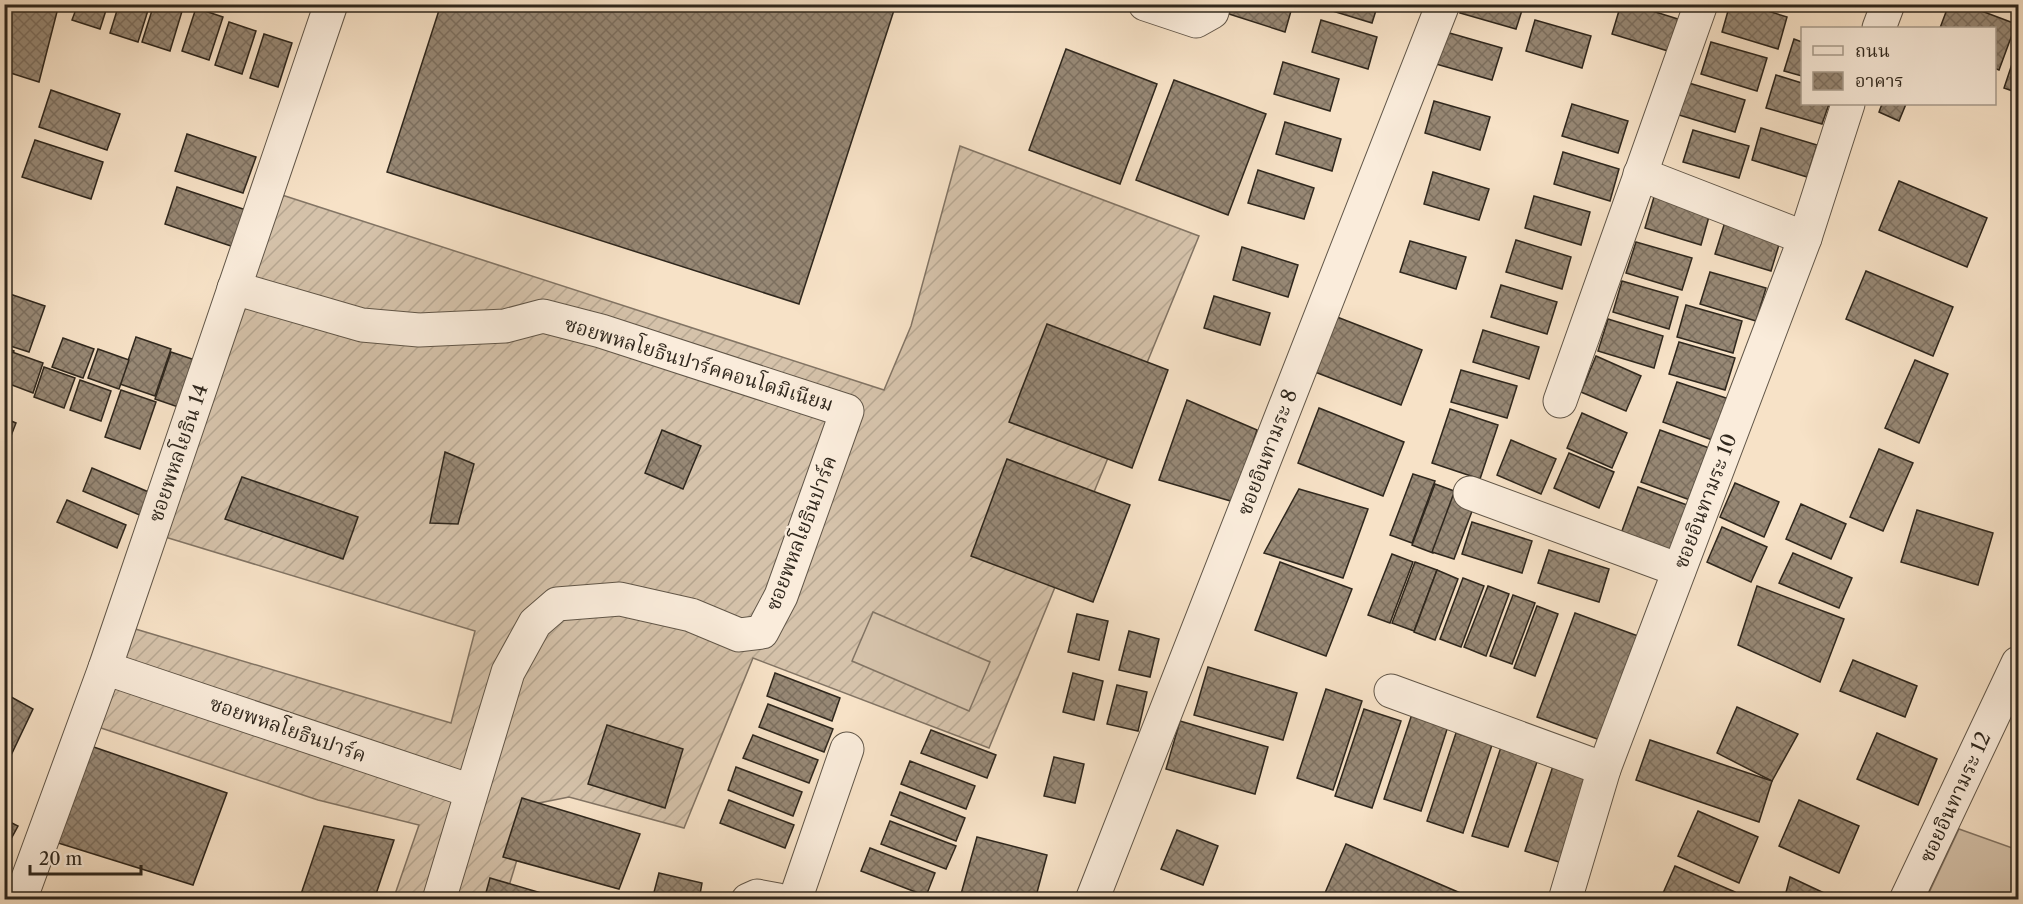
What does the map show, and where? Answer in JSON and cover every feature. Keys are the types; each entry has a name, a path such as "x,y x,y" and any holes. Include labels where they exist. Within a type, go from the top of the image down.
{"street":[{"name":"ซอยพหลโยธิน 14","path":"20,900 105,668 331,4"},
{"path":"1145,4 1196,21 1212,12 1214,4"},
{"name":"ซอยอินทามระ 8","path":"1092,900 1443,4"},
{"path":"1560,401 1701,4"},
{"path":"1879,27 1888,4"},
{"name":"ซอยอินทามระ 10","path":"1565,900 1604,769 1805,237 1848,105"},
{"path":"1640,174 1805,237"},
{"name":"ซอยพหลโยธินปาร์คคอนโดมิเนียม","path":"234,288 363,325 419,330 506,326 543,316 601,331 846,411"},
{"name":"ซอยพหลโยธินปาร์ค","path":"439,900 508,672 535,624 557,604 620,599 691,615 739,634 762,632 781,596 846,411"},
{"path":"1470,493 1679,570"},
{"name":"ซอยอินทามระ 12","path":"1906,900 2019,663"},
{"name":"ซอยพหลโยธินปาร์ค","path":"105,668 471,791"},
{"path":"1391,691 1604,769"},
{"path":"795,900 847,749"},
{"path":"748,900 757,896 778,900"}],"shaded area":[{"path":"960,146 1199,236 989,748 753,658 684,828 569,797 534,804 505,899 393,900 419,825 318,800 98,727 132,628 451,723 475,631 165,537 282,195 884,390 911,326"},
{"path":"873,612 990,662 969,711 852,661"},
{"path":"1959,829 2018,850 2018,899 1926,899"}],"building":[{"path":"4,4 59,4 39,82 4,71"},
{"path":"78,4 108,4 100,29 72,20"},
{"path":"119,4 150,4 138,42 110,33"},
{"path":"154,4 173,4 183,8 170,51 142,42"},
{"path":"441,4 896,4 799,304 387,172"},
{"path":"1232,4 1293,4 1285,32 1229,14"},
{"path":"1316,4 1378,4 1372,23 1316,6"},
{"path":"1463,4 1524,4 1516,29 1460,13"},
{"path":"1621,4 1630,4 1678,19 1668,51 1612,34"},
{"path":"1658,4 1686,4 1684,12"},
{"path":"1730,4 1745,4 1787,17 1778,49 1722,32"},
{"path":"1949,4 1963,4 2016,24 1999,70 1996,69 1996,27 1940,27"},
{"path":"196,8 223,17 209,60 182,51"},
{"path":"1321,20 1377,37 1368,69 1312,52"},
{"path":"1535,20 1591,36 1582,68 1526,51"},
{"path":"229,22 256,31 242,74 215,65"},
{"path":"1446,32 1502,48 1492,80 1436,64"},
{"path":"264,34 292,43 278,87 250,78"},
{"path":"1794,39 1801,42 1801,76 1784,71"},
{"path":"1711,42 1767,58 1757,91 1701,74"},
{"path":"2018,46 2018,93 2004,88"},
{"path":"1066,49 1157,84 1120,184 1029,150"},
{"path":"1283,62 1339,79 1330,111 1274,94"},
{"path":"1776,75 1801,83 1801,105 1829,105 1822,124 1766,108"},
{"path":"1174,80 1266,114 1228,215 1136,180"},
{"path":"1689,83 1745,100 1735,132 1679,115"},
{"path":"51,90 120,114 107,150 39,127"},
{"path":"1434,101 1490,117 1480,150 1425,133"},
{"path":"1572,104 1628,121 1618,153 1562,136"},
{"path":"1882,105 1906,105 1899,121 1879,112"},
{"path":"1285,122 1341,139 1332,171 1276,154"},
{"path":"1761,128 1817,145 1807,177 1752,160"},
{"path":"1693,130 1749,146 1739,178 1683,162"},
{"path":"187,134 256,157 243,193 175,171"},
{"path":"35,140 103,162 91,199 22,177"},
{"path":"1563,152 1619,169 1610,201 1554,184"},
{"path":"1258,170 1314,188 1304,219 1248,203"},
{"path":"1433,172 1489,189 1479,220 1424,204"},
{"path":"1899,181 1987,218 1967,267 1879,230"},
{"path":"177,187 246,210 234,247 165,224"},
{"path":"1534,196 1590,212 1581,245 1525,228"},
{"path":"1654,197 1710,213 1701,245 1645,228"},
{"path":"1725,222 1781,238 1771,271 1715,254"},
{"path":"1516,240 1571,257 1562,289 1506,272"},
{"path":"1410,241 1466,257 1456,289 1400,272"},
{"path":"1636,242 1692,258 1682,290 1626,273"},
{"path":"1242,247 1298,265 1288,297 1233,280"},
{"path":"1866,271 1953,307 1933,356 1846,319"},
{"path":"1710,272 1766,288 1756,321 1700,304"},
{"path":"1622,281 1678,297 1669,329 1613,312"},
{"path":"1501,285 1557,302 1547,334 1491,317"},
{"path":"10,294 45,306 29,352 4,344 4,308"},
{"path":"1214,296 1270,313 1260,345 1204,328"},
{"path":"1686,305 1742,321 1733,353 1677,337"},
{"path":"1337,317 1422,350 1401,405 1315,372"},
{"path":"1608,319 1663,336 1654,368 1598,351"},
{"path":"1047,324 1168,370 1132,468 1009,422"},
{"path":"1483,330 1539,347 1529,379 1473,362"},
{"path":"136,337 171,349 155,396 120,384"},
{"path":"63,338 94,349 83,378 52,367"},
{"path":"1679,342 1735,358 1725,390 1669,374"},
{"path":"4,347 14,351 4,378"},
{"path":"98,349 129,360 119,389 88,378"},
{"path":"12,352 43,363 33,393 4,382 4,375"},
{"path":"171,352 207,364 190,411 155,399"},
{"path":"1596,356 1641,376 1626,411 1581,392"},
{"path":"1915,360 1948,374 1919,443 1885,428"},
{"path":"44,367 75,378 64,408 34,397"},
{"path":"1461,370 1517,386 1507,418 1451,402"},
{"path":"80,380 111,391 101,421 70,410"},
{"path":"1677,382 1729,399 1715,441 1663,422"},
{"path":"121,390 156,402 140,449 105,437"},
{"path":"1187,400 1257,430 1234,502 1159,480"},
{"path":"1319,408 1404,442 1383,496 1298,463"},
{"path":"1450,409 1498,425 1480,479 1432,463"},
{"path":"1582,413 1627,433 1612,468 1567,448"},
{"path":"4,418 16,423 7,446 4,445"},
{"path":"662,430 701,446 683,489 645,473"},
{"path":"1660,430 1709,448 1690,500 1641,482"},
{"path":"1511,440 1556,459 1541,494 1497,475"},
{"path":"1879,449 1913,463 1883,531 1850,517"},
{"path":"445,452 474,464 458,524 430,523"},
{"path":"1569,453 1614,472 1599,508 1554,488"},
{"path":"1007,459 1130,505 1093,602 971,556"},
{"path":"92,468 151,493 142,516 83,491"},
{"path":"1413,474 1435,481 1412,543 1390,535"},
{"path":"242,477 358,517 343,559 225,519"},
{"path":"1735,483 1779,502 1764,537 1720,517"},
{"path":"1435,484 1457,492 1433,553 1412,545"},
{"path":"1638,487 1687,505 1668,557 1619,539"},
{"path":"1299,489 1368,509 1343,578 1264,553"},
{"path":"1455,490 1477,498 1454,559 1432,552"},
{"path":"67,500 126,525 117,548 57,522"},
{"path":"1801,504 1846,524 1831,559 1786,539"},
{"path":"1917,510 1993,533 1978,585 1901,562"},
{"path":"1472,522 1532,541 1522,573 1462,554"},
{"path":"1722,527 1767,547 1751,582 1707,562"},
{"path":"1549,550 1609,569 1599,602 1538,583"},
{"path":"1793,553 1852,578 1839,608 1779,583"},
{"path":"1392,554 1413,562 1390,623 1368,615"},
{"path":"1280,562 1352,589 1326,656 1255,630"},
{"path":"1415,562 1437,570 1414,631 1392,623"},
{"path":"1437,570 1458,579 1435,640 1414,632"},
{"path":"1463,578 1484,586 1461,647 1440,639"},
{"path":"1488,586 1509,594 1486,656 1464,647"},
{"path":"1757,586 1844,619 1820,682 1738,645"},
{"path":"1513,595 1535,603 1512,664 1490,656"},
{"path":"1537,606 1558,614 1535,676 1514,668"},
{"path":"1575,613 1638,636 1600,740 1537,717"},
{"path":"1077,614 1108,621 1099,660 1068,652"},
{"path":"1129,631 1159,639 1150,677 1119,670"},
{"path":"1853,660 1917,686 1905,717 1840,691"},
{"path":"1208,667 1297,693 1283,740 1194,715"},
{"path":"775,673 840,698 832,721 767,696"},
{"path":"1073,673 1103,681 1094,720 1063,712"},
{"path":"1117,685 1147,692 1138,731 1107,724"},
{"path":"1326,689 1362,701 1333,790 1297,778"},
{"path":"4,693 33,709 4,770"},
{"path":"768,704 833,729 824,752 759,727"},
{"path":"1737,707 1798,734 1772,781 1717,753"},
{"path":"1364,709 1401,721 1372,808 1335,796"},
{"path":"1413,711 1449,723 1421,811 1384,799"},
{"path":"1180,721 1268,747 1255,794 1166,769"},
{"path":"607,725 683,749 665,808 588,784"},
{"path":"931,730 996,755 987,778 921,753"},
{"path":"1456,733 1492,745 1463,833 1427,821"},
{"path":"1877,733 1937,759 1918,805 1857,779"},
{"path":"753,735 818,760 809,783 743,758"},
{"path":"1650,740 1772,781 1759,822 1636,780"},
{"path":"85,744 227,793 193,885 55,842"},
{"path":"1501,747 1538,759 1508,847 1472,836"},
{"path":"1054,757 1084,764 1075,803 1044,796"},
{"path":"910,761 975,786 966,809 901,784"},
{"path":"1554,763 1591,775 1562,863 1525,851"},
{"path":"736,767 802,792 793,816 728,790"},
{"path":"900,792 965,818 956,841 891,815"},
{"path":"522,798 640,834 619,889 503,857"},
{"path":"729,800 794,825 785,848 720,823"},
{"path":"1799,800 1859,826 1839,873 1779,846"},
{"path":"1698,811 1758,837 1739,883 1678,856"},
{"path":"4,819 18,826 5,850 4,850"},
{"path":"890,821 956,846 946,869 881,844"},
{"path":"324,826 394,840 374,900 299,900"},
{"path":"1177,830 1218,846 1203,885 1161,869"},
{"path":"977,837 1047,855 1035,900 982,900 961,894"},
{"path":"1346,844 1472,898 1471,900 1322,900"},
{"path":"870,848 935,873 926,896 861,871"},
{"path":"1675,866 1735,892 1732,900 1660,900"},
{"path":"659,873 702,883 699,900 652,900"},
{"path":"1790,877 1839,900 1784,900"},
{"path":"490,878 565,900 484,900"}]}
